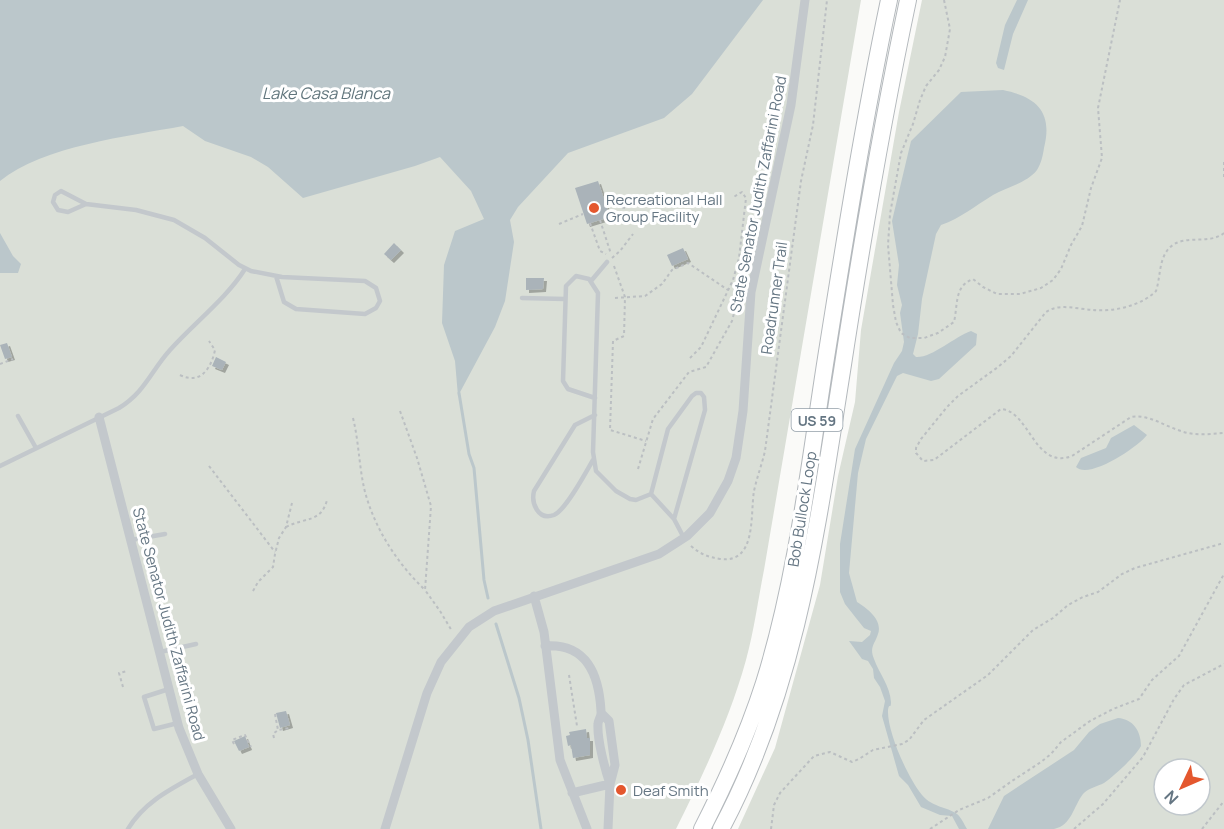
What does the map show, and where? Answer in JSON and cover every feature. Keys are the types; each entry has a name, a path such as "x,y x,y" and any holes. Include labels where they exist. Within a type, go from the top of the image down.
{"highway":[{"name":"Bob Bullock Loop","path":"702,829 751,721 764,683 784,605 806,488 851,197 889,0"},
{"name":"Bob Bullock Loop","path":"721,829 744,784 773,709 804,591 876,157 908,0"}],"street":[{"name":"State Senator Judith Zaffarini Road","path":"385,829 422,706 441,662 462,634 476,621 494,611 641,561 669,549 686,540 717,503 736,458 743,411 751,292 791,105 805,0"},
{"name":"State Senator Judith Zaffarini Road","path":"99,417 178,723 198,774 231,829"},
{"path":"534,597 545,646 558,752 587,829"},
{"path":"545,646 570,648 588,662 595,676 602,714 598,724 604,768 610,784 608,829"},
{"path":"572,793 610,784"}],"lane":[{"path":"86,204 64,213 58,210 53,202 55,195 61,191 86,204 129,208 174,220 205,238 245,269 276,276 365,281 376,288 380,301 376,308 365,314 296,309 284,302 276,276"},
{"path":"591,281 607,262"},
{"path":"0,466 125,404 139,392 163,358 245,269"},
{"path":"595,398 567,389 563,381 566,286 576,276 583,276 591,281 598,293 595,398 594,415 596,471 623,496 636,500 651,494"},
{"path":"522,298 566,299"},
{"path":"651,494 669,426 692,396 701,393 704,397 705,410 674,519"},
{"path":"594,415 575,425 534,491 533,503 536,510 549,516 559,512 594,459"},
{"path":"18,416 36,448"},
{"path":"651,494 674,519 686,540"},
{"path":"131,540 165,534"},
{"path":"160,652 196,644"},
{"path":"169,689 144,697 154,729 178,723"},
{"path":"128,829 149,803 198,774"}],"path":[{"name":"Roadrunner Trail","path":"686,540 700,554 712,558 731,560 746,549 755,488 765,450 801,181 813,125 827,0"},
{"path":"944,0 949,14 950,29 945,57 939,70 926,86 901,153 887,230 896,322 901,333 910,338 938,333 954,322 959,291 966,282 973,279 997,294 1020,294 1041,288 1053,280 1061,269 1082,226 1091,188 1102,158 1098,108 1120,0"},
{"path":"1224,162 1224,179"},
{"path":"690,358 701,347 728,290 739,258 746,198 742,192 732,198"},
{"path":"605,201 625,208"},
{"path":"559,224 583,214"},
{"path":"600,220 625,297 624,336 613,341 610,430 646,441"},
{"path":"590,223 600,251 612,257"},
{"path":"1224,233 1215,239 1185,240 1171,247 1165,253 1162,261 1156,291 1143,300 1112,311 1062,307 1052,308 1046,312 1011,356 946,407 921,439 916,453 923,461 934,460 1001,409 1012,412 1043,450 1055,459 1063,460 1131,417 1151,419 1182,432 1224,433"},
{"path":"612,257 620,251 633,234"},
{"path":"615,298 645,296 662,284 672,270 687,263 728,290"},
{"path":"638,469 653,419 689,372 706,367 732,321 738,298"},
{"path":"180,375 192,380 198,378 206,370 215,350 209,341"},
{"path":"0,364 13,359"},
{"path":"400,411 431,506 425,590"},
{"path":"354,418 365,490 375,520 391,549 408,573 425,590 452,631"},
{"path":"209,466 275,552"},
{"path":"286,527 295,522 319,516 327,500"},
{"path":"253,591 258,582 273,567 279,538 286,527 292,503"},
{"path":"771,829 774,805 780,793 814,756 830,752 852,762 873,750 902,744 909,740 924,720 988,675 1033,630 1068,605 1098,592 1122,574 1135,568 1224,543"},
{"path":"930,829 959,810 987,798 1041,762 1061,742 1090,721 1139,699 1152,680 1179,656 1224,574"},
{"path":"1074,829 1103,804 1143,757 1184,685 1224,664"},
{"path":"123,687 118,673 127,671"},
{"path":"569,675 577,726"},
{"path":"275,714 278,730"},
{"path":"274,738 273,734 278,730 289,728"},
{"path":"234,744 232,740 245,735 251,747"},
{"path":"1202,829 1224,801"}],"shaded area":[{"path":"0,0 861,0 751,638 740,682 724,725 676,829 0,829"},
{"path":"922,0 1224,0 1224,829 738,829 775,748 820,585 838,476 855,402 861,330 899,112"}],"water":[{"name":"Lake Casa Blanca","path":"0,0 763,0 692,94 664,118 568,153 518,207 510,220 514,242 505,301 495,327 458,396 455,361 442,323 444,265 455,231 484,219 471,191 440,157 303,198 268,167 251,157 205,141 183,126 87,144 63,151 18,169 0,181"},
{"path":"1017,0 1028,0 1013,34 1004,70 998,68 996,63 1005,25"},
{"path":"1003,90 1025,97 1040,108 1046,125 1041,162 1037,170 1028,178 941,225 936,234 913,354 916,357 929,354 971,331 977,334 976,345 939,379 931,381 903,373 897,376 866,439 858,473 849,573 857,602 869,611 878,624 878,634 872,648 873,655 890,696 889,719 899,754 922,795 960,817 967,829 959,829 952,816 940,815 921,807 908,785 899,776 882,716 885,701 880,687 868,661 862,659 849,641 862,642 871,631 864,628 856,618 845,604 840,592 840,544 855,449 894,363 902,351 904,342 900,313 902,305 897,285 899,265 892,221 911,141 961,92"},
{"path":"0,233 13,256 21,264 18,273 0,273"},
{"path":"1134,425 1147,435 1134,447 1102,466 1082,470 1076,467 1081,458 1106,448 1111,438"},
{"path":"1118,718 1132,723 1140,735 1141,746 1113,776 1083,794 1065,824 1054,829 988,829 1004,796 1074,750 1089,732 1100,724"}],"building":[{"name":"Recreational Hall Group Facility","path":"598,181 610,217 587,224 575,188"},
{"path":"394,243 401,250 391,260 384,254"},
{"path":"683,248 688,259 672,266 667,255"},
{"path":"526,278 544,278 543,289 526,290"},
{"path":"7,343 12,357 5,359 0,345"},
{"path":"216,357 226,362 222,370 212,366"},
{"path":"286,711 290,725 280,728 276,713"},
{"path":"586,729 587,738 590,738 590,755 573,758 571,745 568,746 566,736 570,735 569,732"},
{"path":"245,736 249,747 239,751 234,741"}],"waterway":[{"path":"459,393 469,454 474,468 484,580 488,598"},
{"path":"496,624 519,698 528,740 541,829"}],"place":[{"name":"Recreational Hall Group Facility","path":"594,208"},
{"name":"Deaf Smith","path":"621,790"}]}
